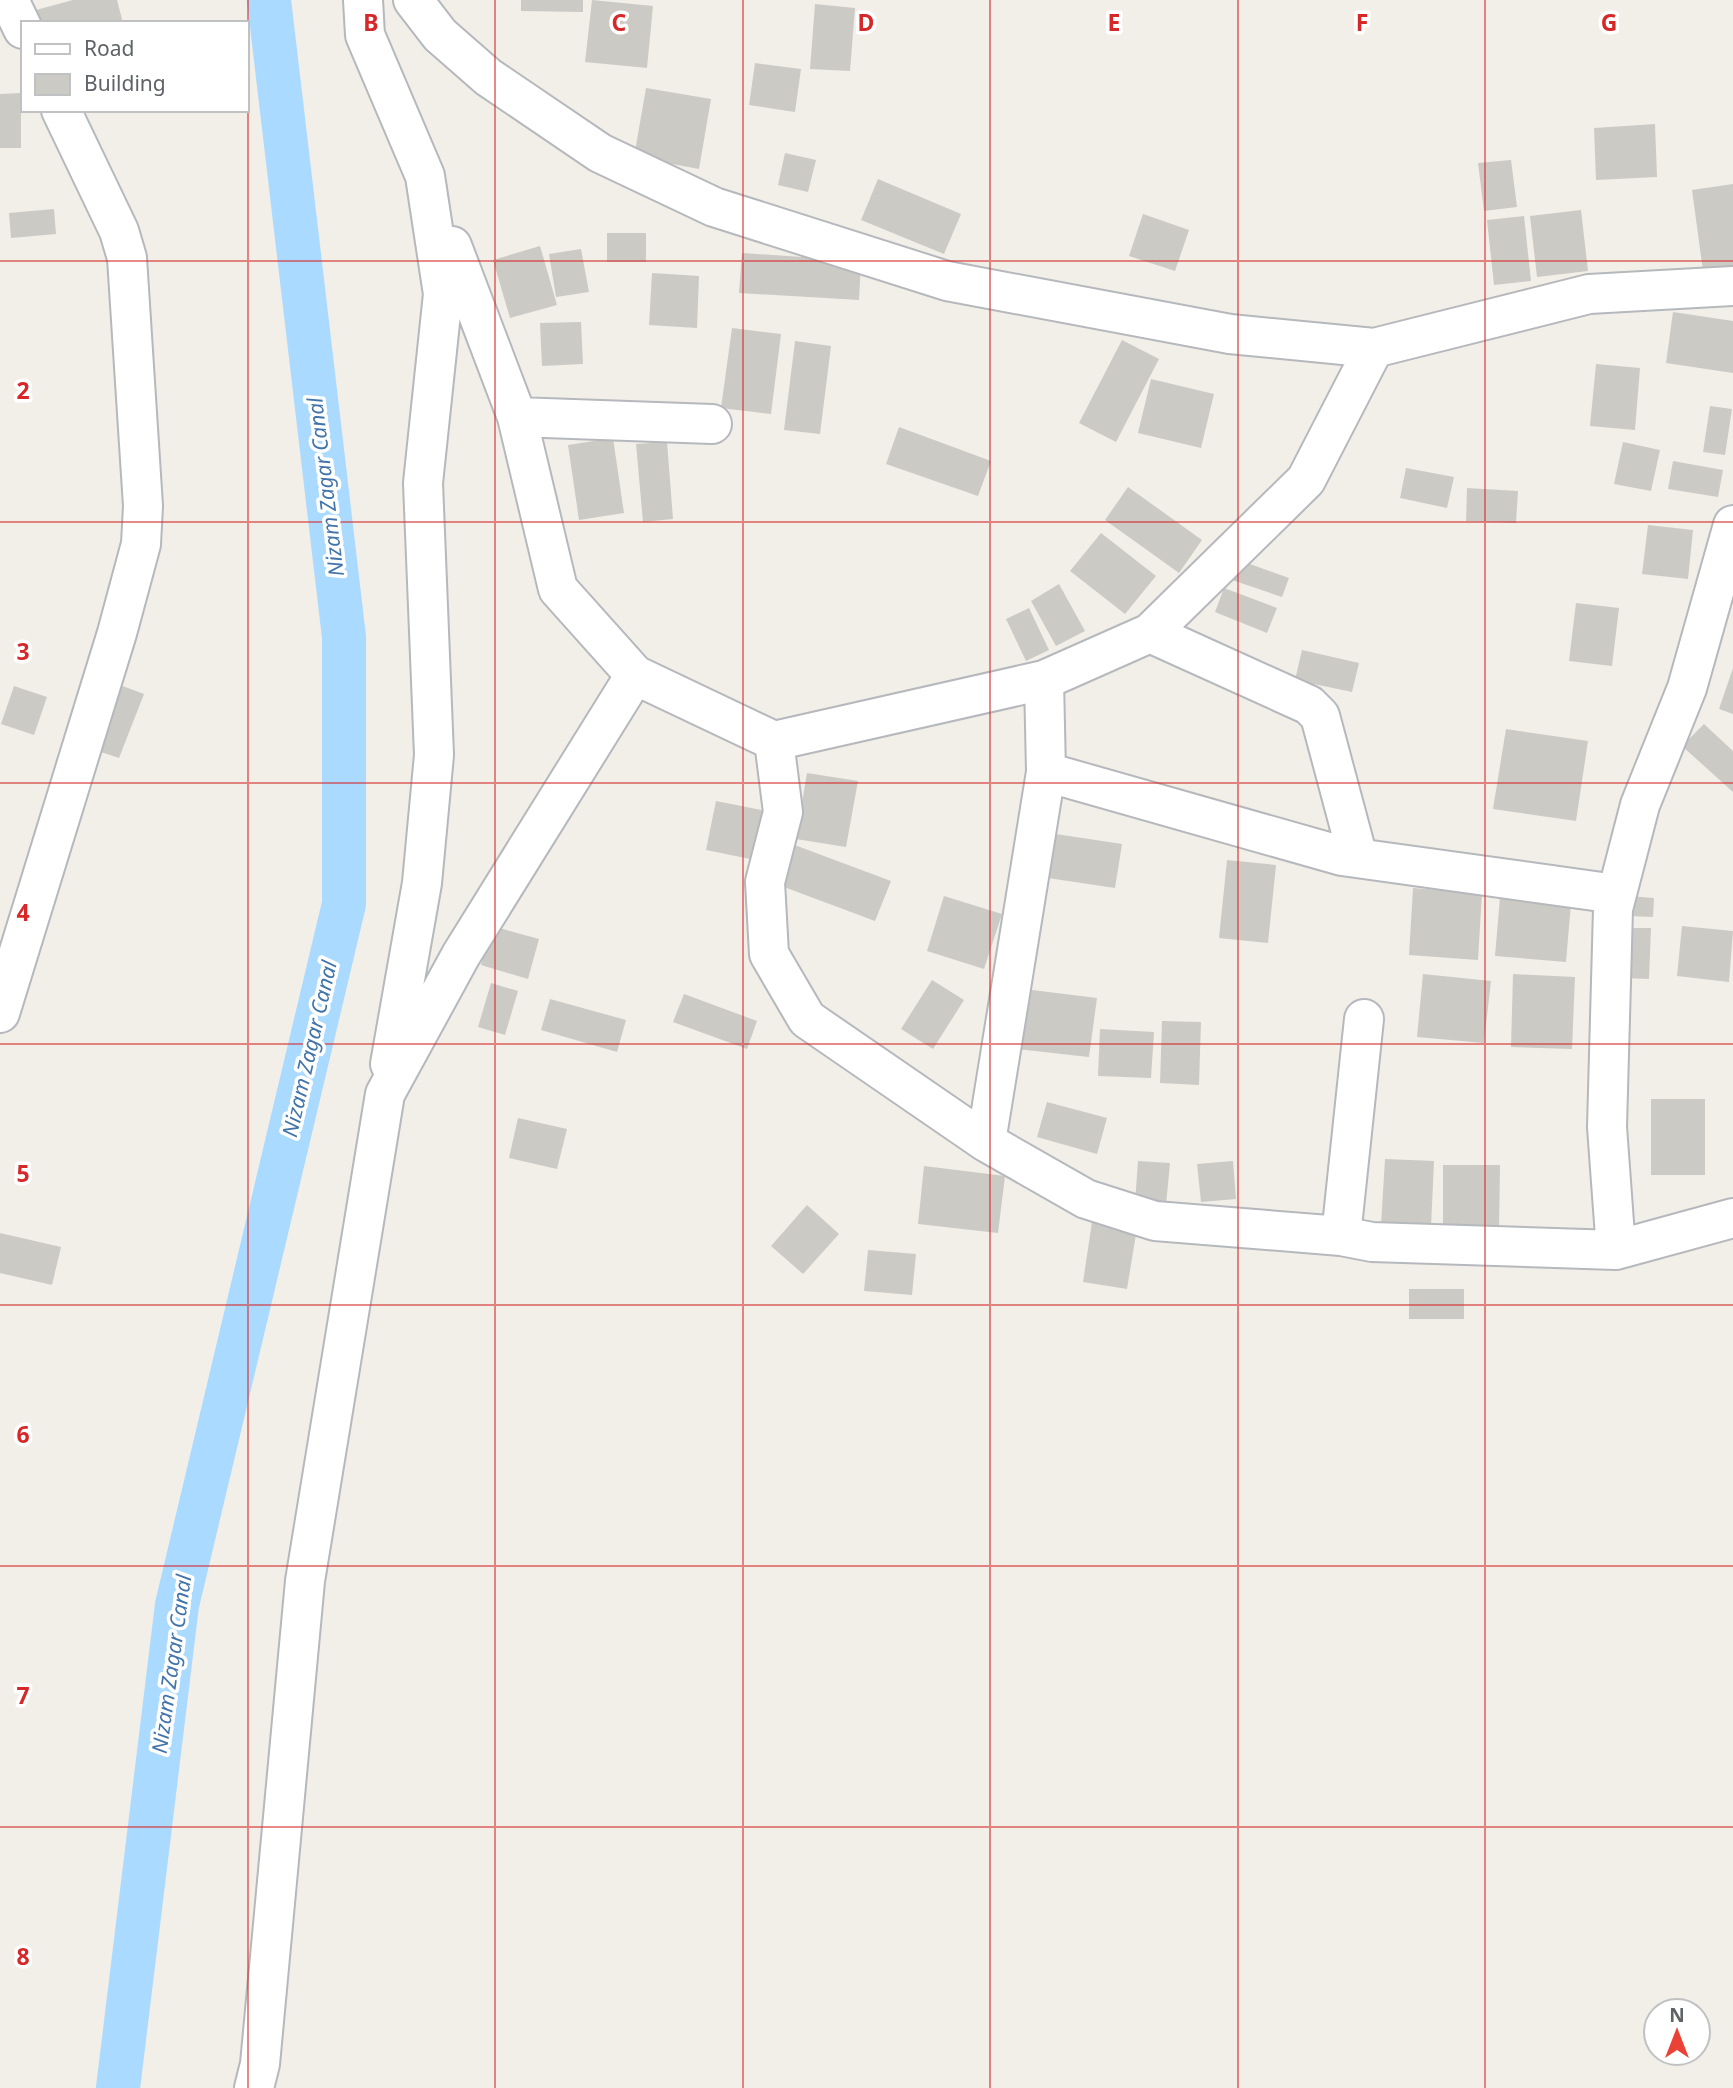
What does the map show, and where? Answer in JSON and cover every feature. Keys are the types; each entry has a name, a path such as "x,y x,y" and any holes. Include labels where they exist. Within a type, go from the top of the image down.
{"street":[{"path":"9,0 21,25"},
{"path":"363,0 365,35 425,176 517,417 558,589 635,675 774,741 1044,680 1150,633 1306,480 1374,348"},
{"path":"413,0 440,36 499,85 600,153 714,207 947,281 1230,334 1374,348 1589,294 1733,286"},
{"path":"0,1013 117,633 141,544 143,506 127,258 119,231 62,112"},
{"path":"254,2088 260,2064 305,1581 422,883 434,755 423,482 443,294 425,176"},
{"path":"517,417 712,424"},
{"path":"1616,1250 1607,1127 1612,909 1640,805 1687,688 1733,525"},
{"path":"1150,633 1309,705 1320,716 1358,858"},
{"path":"385,1094 461,956 635,675"},
{"path":"986,1142 1046,772 1044,680"},
{"path":"774,741 783,812 765,882 769,954 807,1019 986,1142 1086,1199 1155,1221 1340,1236 1372,1242 1616,1250 1733,1218"},
{"path":"1046,772 1358,858 1616,894"},
{"path":"1340,1236 1364,1019"}],"building":[{"path":"73,0 117,0 122,21 39,21 36,10"},
{"path":"521,0 583,0 583,12 521,11"},
{"path":"592,0 653,6 647,68 585,62"},
{"path":"815,4 855,8 850,71 810,69"},
{"path":"755,63 801,69 795,112 749,105"},
{"path":"646,88 711,99 699,169 634,157"},
{"path":"21,93 21,148 0,148 0,94"},
{"path":"1655,124 1657,177 1596,180 1594,128"},
{"path":"785,153 816,160 808,192 778,185"},
{"path":"1511,160 1517,207 1484,211 1478,163"},
{"path":"878,179 961,214 944,254 861,220"},
{"path":"1733,184 1733,267 1703,271 1692,190"},
{"path":"54,209 56,234 11,238 9,213"},
{"path":"1581,210 1588,271 1537,277 1530,216"},
{"path":"1143,214 1189,230 1175,271 1129,256"},
{"path":"1524,216 1531,281 1494,285 1487,220"},
{"path":"607,233 646,233 646,262 607,262"},
{"path":"540,246 557,305 510,318 493,260"},
{"path":"581,249 589,292 556,297 549,254"},
{"path":"742,253 861,261 859,300 739,293"},
{"path":"652,273 699,276 697,328 649,325"},
{"path":"1673,312 1733,321 1733,373 1666,363"},
{"path":"581,322 583,364 542,366 540,323"},
{"path":"732,328 781,334 771,414 721,408"},
{"path":"1122,340 1159,359 1116,442 1079,423"},
{"path":"795,341 831,346 820,434 784,430"},
{"path":"1596,364 1640,368 1635,430 1590,426"},
{"path":"1151,379 1214,394 1201,448 1138,433"},
{"path":"1710,406 1732,409 1725,455 1703,452"},
{"path":"899,427 991,461 978,496 886,464"},
{"path":"613,438 624,513 579,520 568,445"},
{"path":"667,442 673,519 643,522 636,444"},
{"path":"1623,442 1660,450 1651,491 1614,484"},
{"path":"1673,461 1723,470 1718,497 1668,489"},
{"path":"1406,468 1454,477 1447,508 1400,498"},
{"path":"1128,487 1202,540 1179,573 1105,520"},
{"path":"1467,488 1518,491 1516,523 1466,521"},
{"path":"1648,525 1693,530 1688,579 1642,574"},
{"path":"1101,533 1156,576 1125,614 1070,571"},
{"path":"1239,560 1289,578 1282,597 1232,580"},
{"path":"1059,584 1085,631 1056,646 1031,601"},
{"path":"1224,588 1277,608 1267,633 1215,612"},
{"path":"1576,603 1619,608 1612,666 1569,661"},
{"path":"1029,608 1049,650 1026,661 1006,619"},
{"path":"1302,650 1359,663 1352,692 1295,680"},
{"path":"1733,668 1733,714 1719,709"},
{"path":"117,684 144,694 119,758 92,749"},
{"path":"14,686 47,697 34,735 1,724"},
{"path":"1704,724 1733,751 1733,792 1682,746"},
{"path":"1506,729 1588,741 1576,821 1493,809"},
{"path":"807,773 858,781 846,847 796,839"},
{"path":"716,801 771,812 760,861 706,850"},
{"path":"1056,834 1122,844 1115,888 1048,878"},
{"path":"792,844 891,881 875,921 776,884"},
{"path":"1227,860 1276,865 1268,943 1219,938"},
{"path":"1413,888 1482,893 1478,960 1409,955"},
{"path":"944,896 1002,914 984,969 927,951"},
{"path":"1629,896 1654,898 1653,917 1627,916"},
{"path":"1500,897 1571,903 1566,962 1495,956"},
{"path":"492,926 539,939 528,979 481,965"},
{"path":"1682,926 1733,931 1729,982 1677,976"},
{"path":"1625,928 1651,928 1649,979 1624,978"},
{"path":"1423,974 1491,981 1484,1043 1417,1037"},
{"path":"1513,974 1575,977 1572,1049 1511,1047"},
{"path":"932,980 964,1000 933,1049 901,1029"},
{"path":"491,983 518,991 505,1035 478,1027"},
{"path":"1024,989 1097,998 1089,1057 1017,1049"},
{"path":"684,994 757,1021 747,1049 673,1022"},
{"path":"550,999 626,1020 617,1052 541,1030"},
{"path":"1162,1021 1201,1022 1199,1085 1160,1083"},
{"path":"1100,1029 1154,1032 1151,1078 1098,1076"},
{"path":"1651,1099 1705,1099 1705,1175 1651,1175"},
{"path":"1047,1102 1107,1118 1097,1154 1037,1137"},
{"path":"518,1118 567,1129 557,1169 509,1158"},
{"path":"1385,1159 1434,1161 1431,1227 1381,1225"},
{"path":"1138,1161 1170,1163 1166,1205 1135,1203"},
{"path":"1233,1161 1236,1199 1201,1202 1197,1164"},
{"path":"1443,1165 1500,1165 1499,1230 1443,1229"},
{"path":"924,1166 1005,1176 998,1233 918,1224"},
{"path":"807,1205 839,1234 803,1274 771,1246"},
{"path":"1093,1215 1138,1222 1127,1289 1083,1282"},
{"path":"0,1233 61,1247 52,1285 0,1273"},
{"path":"868,1250 916,1254 912,1295 864,1291"},
{"path":"1409,1289 1464,1289 1464,1319 1409,1319"}],"waterway":[{"name":"Nizam Zagar Canal","path":"118,2088 177,1605 344,904 344,637 269,0"}]}
